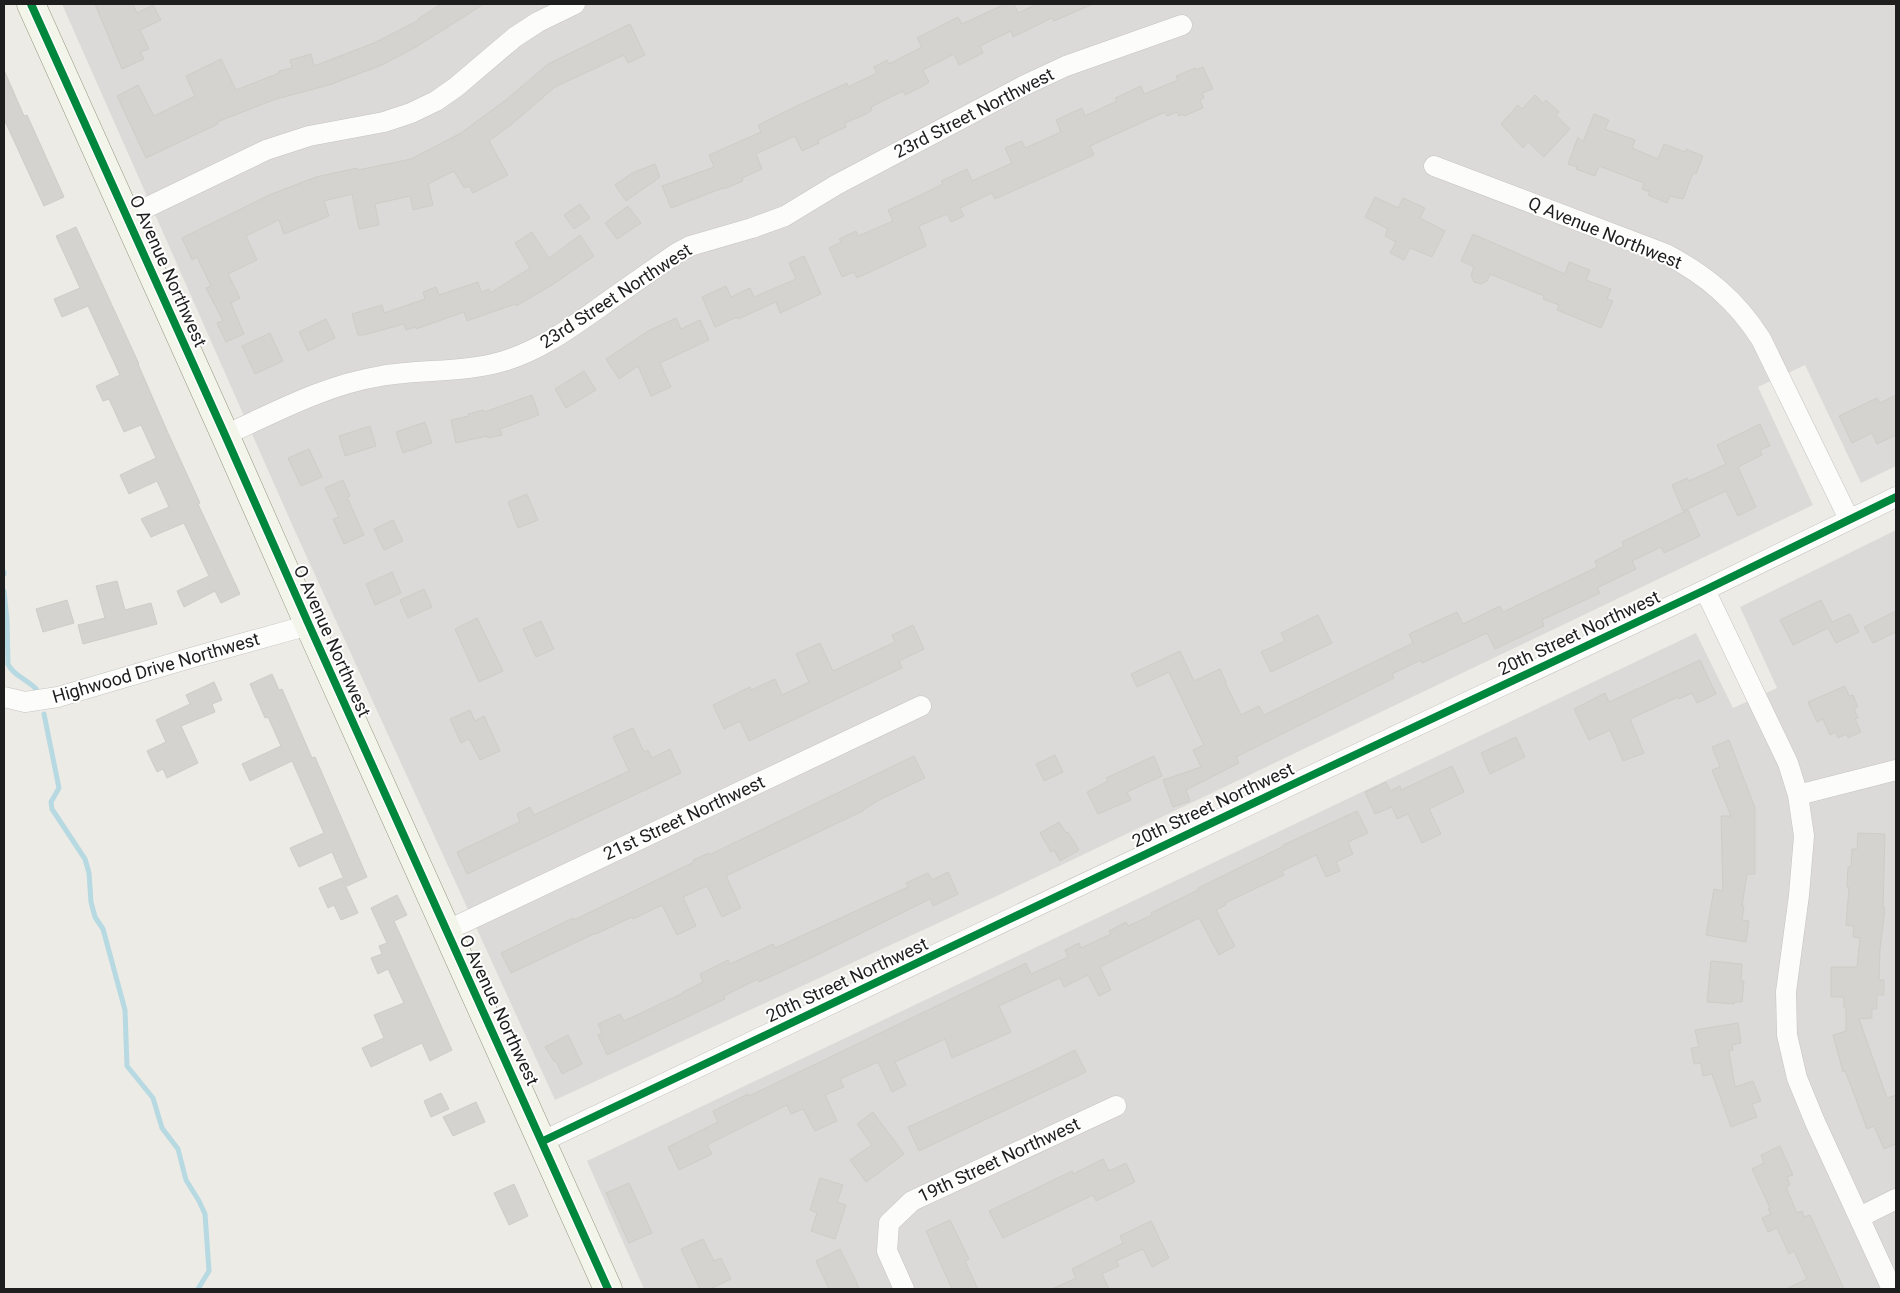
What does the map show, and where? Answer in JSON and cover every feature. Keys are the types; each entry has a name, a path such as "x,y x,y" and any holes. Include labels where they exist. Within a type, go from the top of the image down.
{"street":[{"name":"O Avenue Northwest","path":"31,4 225,435 308,625 543,1141 608,1289"},
{"path":"127,217 266,150 309,136 384,122 411,113 456,87 514,37 538,22 575,4"},
{"name":"23rd Street Northwest","path":"225,435 318,393 349,382 382,376 476,367 504,361 531,351 558,336 677,252 690,246 752,228 785,216 836,185 1025,85 1066,66 1182,25"},
{"name":"Q Avenue Northwest","path":"1434,166 1666,254 1689,266 1713,283 1749,320 1762,339 1849,519"},
{"name":"20th Street Northwest","path":"543,1141 1705,590 1896,496"},
{"path":"1705,590 1788,763 1798,795 1804,836 1799,895 1786,992 1787,1035 1797,1078 1815,1122 1892,1289"},
{"name":"Highwood Drive Northwest","path":"4,697 25,702 58,697 194,656 308,625"},
{"name":"21st Street Northwest","path":"446,931 922,706"},
{"path":"1798,795 1896,770"},
{"name":"19th Street Northwest","path":"904,1289 887,1251 889,1223 912,1201 1116,1106"},
{"path":"1860,1217 1896,1199"}],"shaded area":[{"path":"62,4 1896,4 1896,466 1861,483 1805,365 1758,387 1813,505 1001,894 555,1100 294,529"},
{"path":"1896,530 1896,1289 644,1289 587,1161 1696,633 1733,708 1777,688 1740,607"}],"building":[{"path":"95,4 133,4 137,13 153,5 161,20 140,30 149,49 140,52 144,59 122,69"},
{"path":"441,4 484,4 416,47 382,65 329,85 276,99 217,122 218,124 146,158 117,96 138,85 154,116 195,96 186,76 221,59 236,90 279,73 279,71 292,68 290,60 311,54 314,66 374,43 419,20"},
{"path":"1005,4 1014,4 1018,13 1037,4 1093,4 1054,21 1052,18 1013,37 1011,31 980,46 983,53 959,65 954,54 923,70 929,82 905,95 903,91 871,107 872,110 864,115 845,123 846,127 818,140 819,143 802,151 795,136 756,154 762,169 742,178 743,181 671,208 662,186 714,167 709,155 761,132 758,125 847,83 848,87 877,73 874,67 887,60 889,64 922,47 917,38 958,17 962,24"},
{"path":"630,24 645,55 628,63 624,55 555,87 489,141 508,175 473,193 469,186 464,188 454,171 428,184 433,205 413,210 410,196 375,204 379,225 359,229 352,194 324,201 329,216 284,234 279,220 246,236 257,260 228,274 240,298 231,303 244,334 226,342 217,323 223,321 206,288 211,286 197,257 192,260 182,238 269,195 316,177 411,159 461,133 507,99 548,64"},
{"path":"1203,67 1213,89 1202,93 1204,98 1200,100 1203,108 1184,116 1183,114 1179,116 1177,112 1167,116 1165,112 1090,146 1094,155 995,199 992,193 960,208 964,216 951,222 947,214 919,226 926,246 857,278 854,272 842,277 829,248 841,242 839,239 856,231 858,236 893,221 888,210 943,184 941,181 967,169 972,181 1012,163 1005,148 1022,141 1025,148 1061,132 1056,120 1082,108 1085,116 1117,101 1115,98 1141,86 1144,94 1178,80 1176,76 1195,68 1196,70"},
{"path":"4,70 24,116 27,115 64,197 44,206 4,119"},
{"path":"1535,95 1543,103 1546,100 1559,112 1556,115 1570,129 1544,157 1528,142 1523,148 1501,124 1518,105 1522,109"},
{"path":"1594,114 1609,120 1605,129 1635,140 1632,148 1658,159 1664,144 1685,152 1686,149 1703,156 1696,174 1693,173 1683,199 1670,196 1667,203 1648,195 1650,192 1642,189 1644,183 1599,166 1595,176 1568,164 1578,137 1583,142"},
{"path":"655,164 660,177 626,201 615,185 632,173"},
{"path":"1375,197 1398,208 1403,198 1425,208 1420,218 1445,231 1432,257 1410,248 1404,260 1390,253 1396,242 1385,236 1388,229 1365,217"},
{"path":"580,204 590,218 574,229 564,215"},
{"path":"628,206 641,223 617,239 605,223"},
{"path":"76,227 139,364 200,503 198,504 240,594 221,603 215,591 184,607 177,591 209,576 184,523 151,537 141,519 169,507 157,481 129,494 120,475 156,458 141,425 124,432 109,399 103,401 96,386 120,375 88,306 62,317 54,299 80,288 56,236"},
{"path":"532,232 549,258 580,235 594,256 552,285 516,306 515,304 467,321 464,312 416,329 416,327 406,330 404,324 358,335 352,314 382,305 384,313 425,299 423,292 436,287 439,295 478,282 481,292 489,289 490,293 530,268 515,243"},
{"path":"1473,234 1565,274 1569,262 1590,270 1586,280 1611,289 1607,299 1613,301 1601,328 1557,310 1559,305 1543,299 1544,296 1490,274 1487,281 1481,284 1474,282 1471,275 1474,267 1461,261"},
{"path":"804,256 821,294 780,313 776,302 715,327 702,297 726,286 731,297 750,288 754,297 796,279 789,263"},
{"path":"676,318 681,329 700,320 709,340 660,363 671,387 651,396 638,366 619,379 606,359 648,331"},
{"path":"326,319 335,338 308,351 299,332"},
{"path":"270,333 283,361 255,374 242,346"},
{"path":"584,371 596,390 566,408 555,389"},
{"path":"532,395 539,415 500,429 502,435 488,438 487,436 456,443 451,420 484,410 484,412"},
{"path":"1896,395 1896,435 1877,444 1872,433 1852,443 1839,416 1877,398 1880,403"},
{"path":"425,422 432,443 403,453 396,432"},
{"path":"1760,424 1770,446 1760,450 1762,455 1738,467 1756,507 1738,516 1726,491 1683,511 1672,485 1687,478 1689,481 1726,464 1717,445"},
{"path":"370,426 376,446 345,456 339,436"},
{"path":"309,449 322,477 301,486 288,458"},
{"path":"343,480 350,496 347,497 364,535 344,544 333,519 339,517 325,488"},
{"path":"527,494 538,520 518,528 508,502"},
{"path":"1688,510 1700,536 1664,553 1661,547 1632,561 1636,569 1597,588 1600,593 1542,620 1544,626 1495,649 1487,633 1422,663 1421,660 1392,674 1394,678 1236,757 1239,763 1186,790 1190,801 1173,807 1163,780 1201,767 1193,750 1204,745 1169,672 1137,687 1131,674 1180,651 1194,681 1220,669 1241,715 1259,706 1264,715 1413,643 1409,634 1457,612 1463,624 1500,606 1503,612 1597,567 1595,561 1624,546 1622,542"},
{"path":"393,520 403,541 384,550 374,529"},
{"path":"392,572 401,593 375,605 366,584"},
{"path":"117,581 125,610 151,603 157,624 83,644 78,625 105,618 96,586"},
{"path":"424,589 432,607 408,618 400,600"},
{"path":"67,600 74,623 43,632 36,609"},
{"path":"1821,600 1832,622 1850,614 1859,632 1836,643 1828,628 1793,645 1780,620"},
{"path":"1896,611 1896,632 1873,643 1864,627"},
{"path":"1318,615 1332,643 1271,672 1261,652 1285,641 1281,633"},
{"path":"477,618 503,671 479,682 455,629"},
{"path":"541,621 554,649 536,657 523,629"},
{"path":"913,625 924,649 899,661 902,668 749,741 740,721 724,729 713,705 750,687 751,690 775,679 782,695 809,682 796,654 820,643 833,671 895,642 892,635"},
{"path":"1700,660 1716,694 1697,703 1692,693 1679,699 1678,697 1630,719 1644,753 1623,761 1610,730 1589,740 1574,709 1605,693 1609,702"},
{"path":"272,674 279,690 282,689 312,758 315,757 367,877 347,886 332,852 299,867 290,848 324,833 292,761 250,781 242,764 281,746 268,717 265,718 250,684"},
{"path":"214,682 222,700 212,704 215,712 181,726 198,763 167,778 163,769 157,772 147,751 166,742 156,720 190,704 186,695"},
{"path":"1845,686 1849,696 1853,695 1858,707 1854,709 1858,718 1855,719 1861,732 1848,738 1847,734 1838,738 1836,732 1830,735 1823,719 1817,722 1808,702"},
{"path":"470,710 475,721 484,716 500,751 480,760 469,739 461,743 450,719"},
{"path":"633,728 644,752 648,750 652,758 670,749 681,773 467,874 457,852 520,822 517,814 530,807 534,815 629,771 613,737"},
{"path":"1516,737 1525,757 1490,774 1481,753"},
{"path":"1729,740 1755,808 1755,874 1747,874 1742,906 1744,906 1742,920 1749,921 1746,942 1706,935 1714,889 1723,891 1721,816 1731,816 1712,770 1720,767 1712,747"},
{"path":"1055,755 1063,772 1044,781 1036,764"},
{"path":"914,756 925,778 879,800 863,811 726,876 741,908 722,917 707,886 683,897 696,926 677,935 662,905 633,919 632,917 596,933 511,973 501,953 573,918 574,920 694,862 693,860 709,853 709,855"},
{"path":"1154,756 1162,776 1127,792 1131,800 1098,814 1087,792 1108,781 1106,778"},
{"path":"1452,766 1464,792 1429,809 1441,834 1422,843 1408,814 1397,819 1392,807 1375,814 1365,792 1386,782 1390,791 1400,786 1401,790"},
{"path":"1357,811 1368,833 1348,842 1353,854 1336,862 1340,871 1326,877 1316,855 1282,871 1284,875 1225,903 1226,905 1216,910 1235,946 1219,955 1199,918 1100,967 1111,990 1099,996 1088,975 1064,987 1060,978 999,1006 1011,1032 952,1058 945,1039 895,1062 906,1085 892,1092 878,1062 840,1079 844,1087 825,1095 837,1121 815,1131 803,1109 791,1114 787,1105 707,1145 712,1154 679,1170 668,1147 718,1122 713,1111 748,1094 749,1096 1026,963 1031,974 1068,957 1065,950 1079,943 1081,948 1111,934 1109,931 1126,922 1128,926 1152,915 1151,913 1198,890 1198,888 1283,845"},
{"path":"1059,822 1066,833 1068,832 1079,850 1060,861 1054,850 1051,852 1040,833"},
{"path":"1858,833 1885,834 1883,908 1885,908 1879,980 1884,980 1884,995 1877,995 1877,1009 1872,1009 1872,1018 1859,1019 1887,1098 1896,1095 1896,1144 1884,1149 1874,1126 1867,1129 1845,1071 1843,1072 1833,1035 1846,1031 1846,1008 1844,1008 1844,997 1831,997 1831,967 1857,967 1860,938 1853,937 1854,926 1846,925 1849,887 1847,887 1848,867 1851,867 1852,849 1857,849"},
{"path":"948,872 958,894 933,906 930,899 815,956 759,982 758,979 724,996 725,999 607,1055 598,1035 602,1033 598,1024 620,1014 624,1021 703,982 700,974 728,960 730,964 773,944 775,948 908,887 906,883 928,873 932,880"},
{"path":"342,878 358,913 341,920 334,905 328,908 319,888"},
{"path":"397,895 407,915 394,921 452,1050 430,1061 422,1043 371,1067 362,1048 384,1038 374,1015 404,1003 388,969 378,974 371,958 382,954 379,946 387,943 371,908"},
{"path":"1711,961 1742,964 1741,981 1744,981 1742,1002 1734,1002 1734,1004 1707,1002"},
{"path":"1738,1023 1741,1043 1732,1045 1733,1050 1729,1051 1735,1087 1753,1081 1761,1101 1752,1104 1757,1117 1731,1127 1712,1074 1703,1076 1701,1063 1694,1064 1691,1048 1699,1047 1695,1030"},
{"path":"568,1035 582,1064 562,1074 556,1061 554,1061 545,1047"},
{"path":"1075,1050 1086,1072 919,1151 908,1127"},
{"path":"441,1093 449,1109 431,1117 424,1101"},
{"path":"476,1102 485,1122 453,1136 443,1117"},
{"path":"873,1112 904,1154 866,1182 850,1160 872,1145 857,1124"},
{"path":"1780,1146 1793,1175 1787,1177 1790,1185 1786,1187 1797,1213 1802,1211 1804,1217 1810,1215 1844,1289 1786,1289 1807,1279 1794,1251 1789,1254 1777,1228 1768,1232 1762,1218 1771,1214 1768,1209 1770,1208 1752,1169 1764,1163 1761,1155"},
{"path":"1103,1159 1109,1171 1126,1163 1135,1182 1096,1201 1093,1195 1003,1238 989,1211 1072,1171 1073,1174"},
{"path":"820,1178 843,1185 837,1202 846,1205 835,1239 811,1231 817,1213 810,1210"},
{"path":"629,1183 652,1233 629,1243 606,1193"},
{"path":"514,1184 528,1216 509,1225 494,1193"},
{"path":"950,1220 969,1259 965,1261 978,1289 952,1289 926,1231"},
{"path":"1151,1221 1169,1258 1152,1267 1143,1249 1116,1261 1119,1266 1102,1274 1109,1289 1052,1289 1076,1278 1072,1269 1123,1243 1120,1236"},
{"path":"703,1239 714,1261 721,1258 731,1279 710,1289 700,1289 681,1249"},
{"path":"840,1249 859,1289 829,1289 816,1261"}],"waterway":[{"path":"4,591 8,664 14,672 37,690"},
{"path":"44,714 59,788 51,802 52,809 85,859 89,873 91,902 95,917 103,929 125,1010 127,1066 153,1098 162,1128 178,1149 186,1180 205,1214 209,1271 198,1289"}],"cycle path":[{"path":"31,4 608,1289"},
{"path":"543,1141 1705,590 1896,497"}]}
